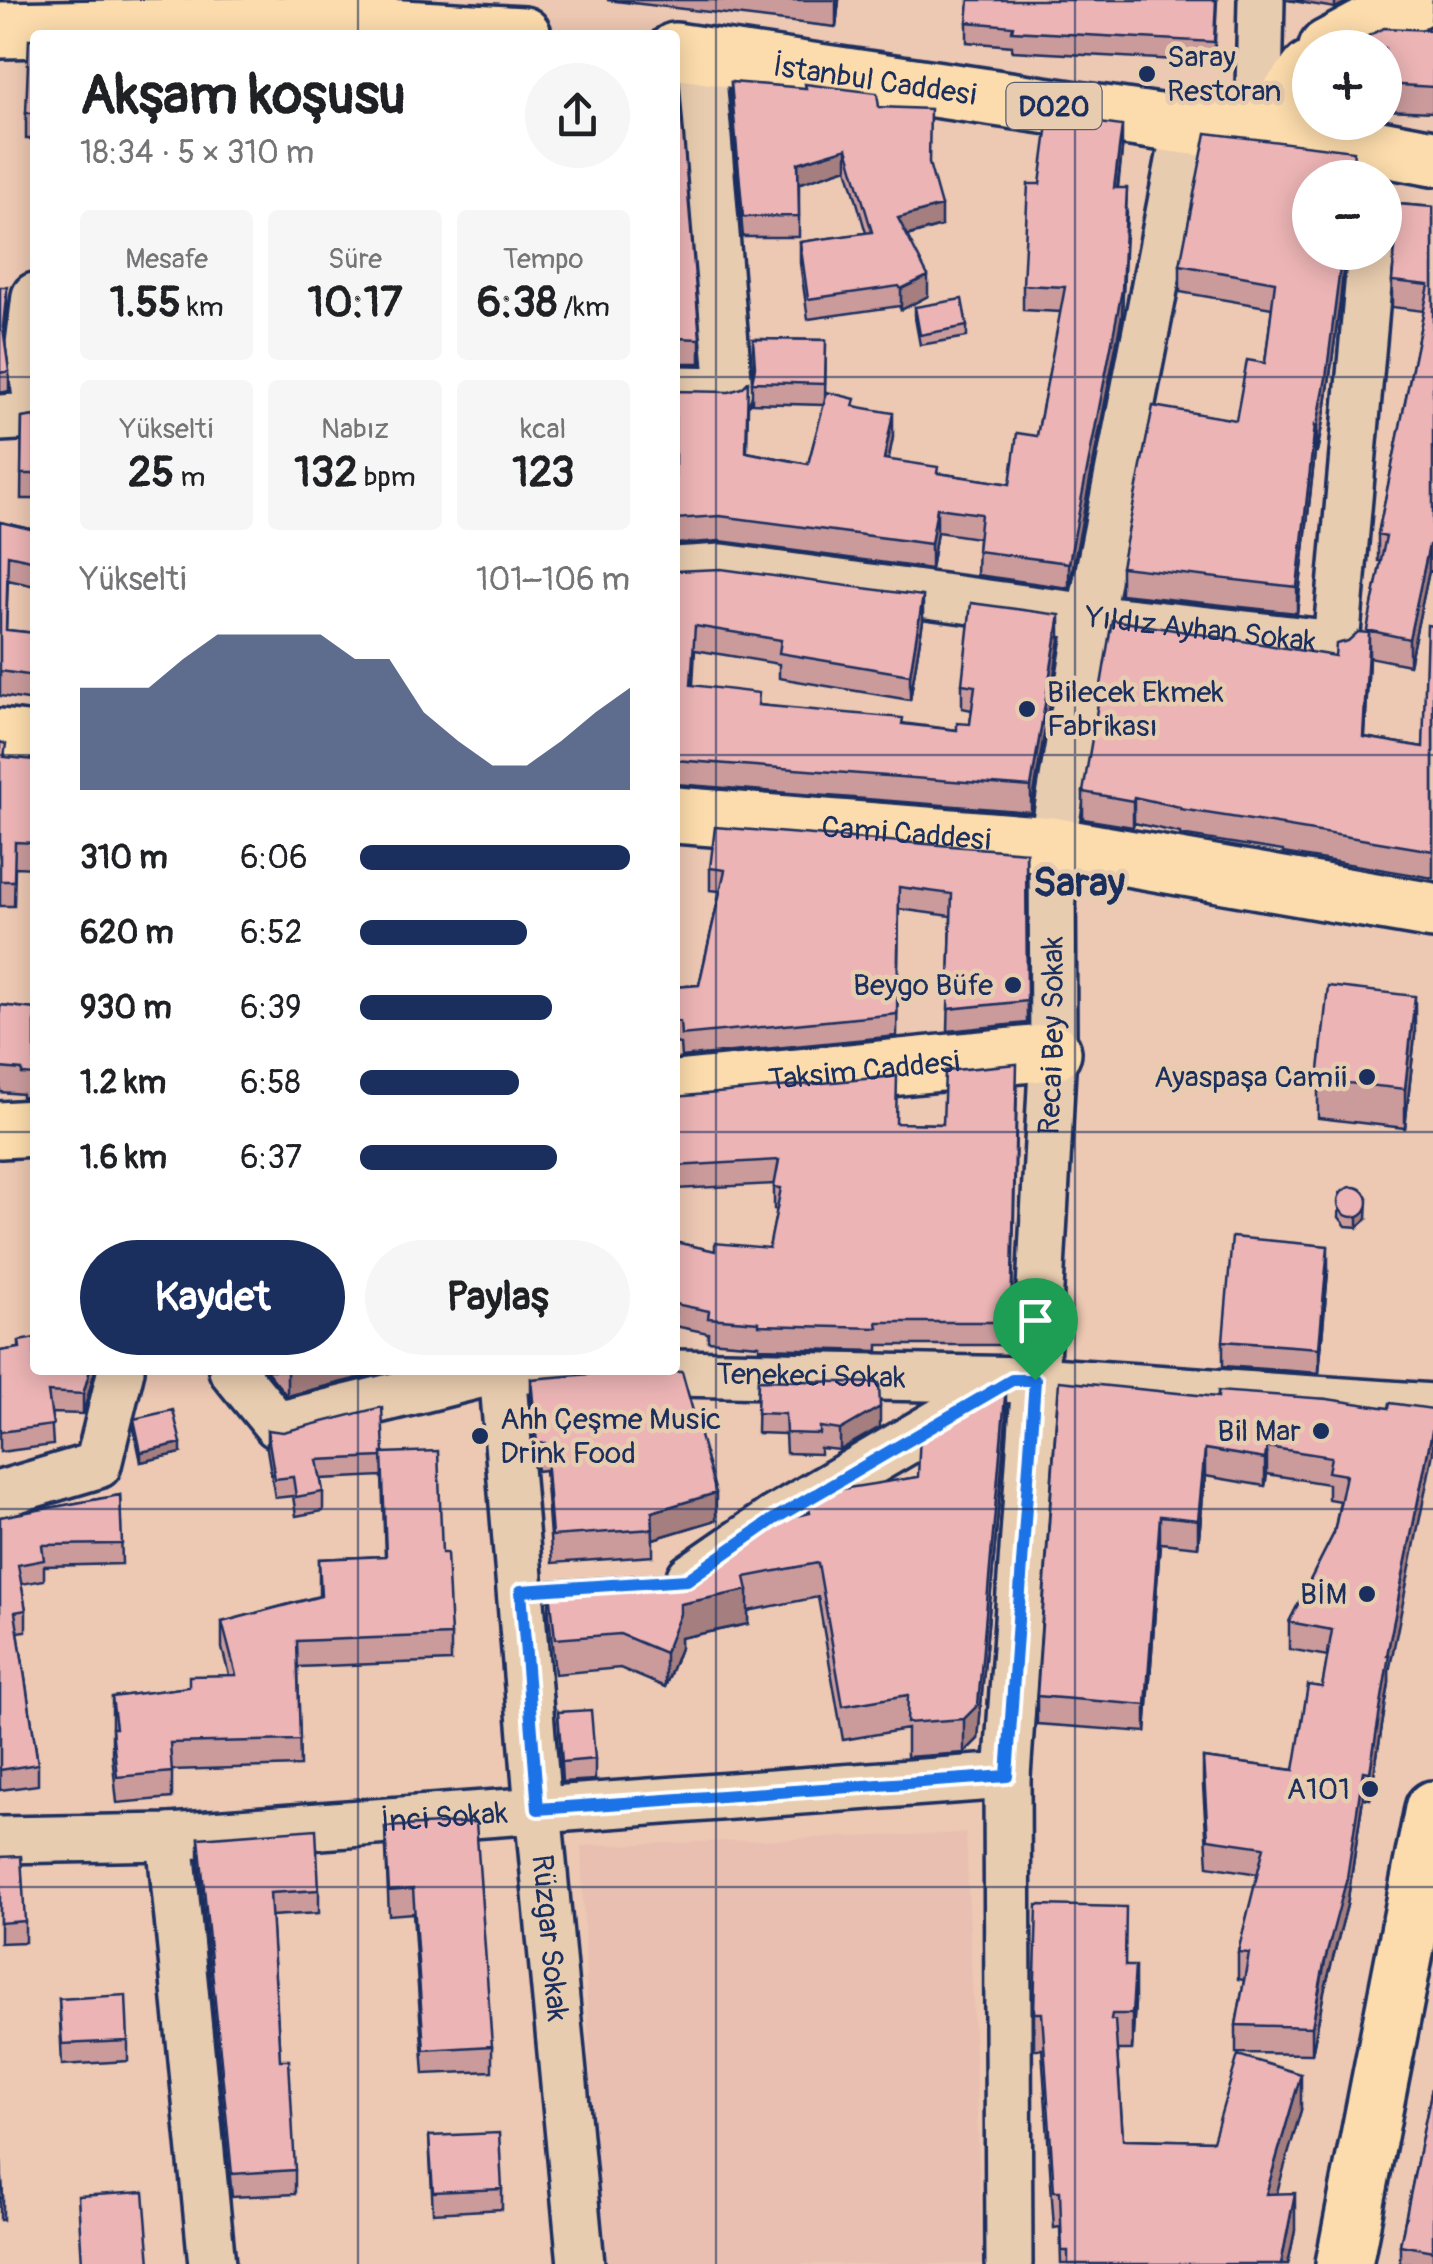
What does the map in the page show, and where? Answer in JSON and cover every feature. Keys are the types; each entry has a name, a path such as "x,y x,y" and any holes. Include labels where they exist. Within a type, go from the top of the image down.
{"main road":[{"path":"1360,30 1416,0"},
{"path":"0,30 66,15 488,27"},
{"name":"İstanbul Caddesi","path":"688,52 1258,135 1366,160"},
{"path":"1258,135 1292,92"},
{"name":"İstanbul Caddesi","path":"1402,161 1433,158"},
{"path":"0,737 30,740"},
{"name":"Cami Caddesi","path":"680,815 1052,844 1433,911"},
{"name":"Taksim Caddesi","path":"680,1089 1054,1052"},
{"path":"0,1130 30,1128"},
{"path":"1344,2264 1433,1809"}],"street":[{"path":"1258,135 1261,0"},
{"path":"680,389 728,390 688,52"},
{"name":"Recai Bey Sokak","path":"1009,2264 1007,1776 1024,1380 1054,1052 1052,844 1090,617 1186,126"},
{"name":"Yıldız Ayhan Sokak","path":"680,570 722,568 1090,617 1336,644 1369,270"},
{"path":"0,418 30,416"},
{"name":"Tenekeci Sokak","path":"680,1373 1024,1380 1433,1407"},
{"path":"0,1494 98,1465 119,1375"},
{"path":"236,1375 276,1425 481,1375"},
{"name":"Rüzgar Sokak","path":"503,1375 539,1590 538,1809 581,2264"},
{"path":"650,1582 687,1580 774,1519 1024,1380"},
{"name":"İnci Sokak","path":"0,1840 170,1837 1007,1776"},
{"path":"170,1837 212,2264"}],"shaded area":[{"path":"966,1833 983,2264 597,2264 581,1846"}],"building":[{"path":"969,0 1216,0 1214,42 1012,31 1013,26 967,22"},
{"path":"1433,0 1433,87 1402,85 1402,30 1380,30 1384,28 1431,30"},
{"path":"29,39 30,39 30,113 26,113"},
{"path":"731,82 806,88 805,84 877,93 879,107 930,109 929,163 941,206 898,218 928,276 901,289 899,286 808,299 800,242 872,232 847,148 798,163 799,216 743,217"},
{"path":"680,96 700,339 680,338"},
{"path":"1049,116 1122,126 1114,188 1127,188 1122,290 1069,563 977,551 981,514 937,508 931,544 720,516 680,519 680,391 729,392 748,382 746,452 808,464 827,392 855,399 853,406 893,413 884,459 938,467 937,473 1010,484 1017,433 1037,436 1065,287 1023,285 1028,184 1040,184"},
{"path":"1206,133 1354,151 1353,160 1292,160 1292,270 1340,270 1326,378 1315,425 1297,587 1121,567 1153,406 1236,420 1247,360 1265,363 1275,282 1180,265"},
{"path":"1402,204 1433,207 1433,545 1429,545 1409,639 1367,630 1386,536 1378,534 1429,285 1392,281 1393,270 1402,270"},
{"path":"0,287 7,287 3,327 9,371 0,373"},
{"path":"962,299 967,326 920,335 915,307"},
{"path":"753,339 826,340 825,384 752,382"},
{"path":"30,417 30,474 21,474 22,418"},
{"path":"0,522 30,529 30,560 8,555 6,630 30,632 30,675 0,671"},
{"path":"721,569 923,596 910,675 779,653 781,640 695,626 691,685 759,693 758,705 903,718 902,724 957,730 957,723 970,724 975,686 962,684 971,603 1060,615 1031,787 680,760 680,571"},
{"path":"1112,620 1335,656 1336,644 1348,641 1358,632 1369,633 1363,737 1423,747 1427,625 1433,626 1433,851 1180,809 1134,797 1133,801 1083,792"},
{"path":"0,742 6,744 4,757 30,760 30,843 15,842 14,881 0,881"},
{"path":"715,827 1026,852 1027,1001 948,1009 952,894 899,887 897,1014 681,1035 680,987 699,985 725,870 710,868"},
{"path":"1328,986 1415,996 1405,1089 1318,1080"},
{"path":"0,1005 30,1008 30,1075 0,1068"},
{"path":"1017,1064 1011,1322 877,1322 878,1328 759,1325 708,1318 709,1311 680,1305 680,1243 715,1251 715,1243 769,1248 781,1188 774,1187 779,1160 680,1166 680,1097 897,1076 896,1123 943,1124 945,1071"},
{"path":"1353,1187 1363,1192 1368,1202 1363,1212 1353,1217 1343,1212 1338,1202 1343,1192"},
{"path":"1232,1237 1328,1246 1319,1348 1223,1341"},
{"path":"30,1339 30,1375 89,1375 83,1394 48,1392 53,1425 0,1432 0,1351 20,1348 19,1341"},
{"path":"682,1372 716,1493 652,1512 653,1529 552,1536 545,1443 537,1444 531,1379"},
{"path":"758,1380 879,1383 880,1407 840,1430 820,1427 820,1434 786,1433 785,1414 757,1413"},
{"path":"1059,1381 1218,1397 1218,1391 1433,1409 1433,1426 1387,1655 1370,1772 1363,1771 1347,1878 1312,2027 1236,2025 1249,1953 1238,1952 1264,1847 1208,1839 1203,1758 1294,1770 1308,1685 1322,1687 1332,1630 1289,1622 1334,1533 1346,1475 1328,1472 1331,1457 1267,1447 1265,1459 1205,1449 1198,1520 1160,1516 1146,1705 1037,1696"},
{"path":"998,1385 1006,1385 978,1705 964,1719 907,1723 908,1695 843,1706 818,1563 745,1577 748,1590 680,1604 665,1653 620,1634 555,1639 549,1581 690,1572 745,1541 767,1522 810,1513 810,1494 918,1477 920,1430"},
{"path":"382,1407 382,1457 317,1460 323,1492 296,1497 293,1477 275,1479 267,1430 283,1432"},
{"path":"173,1410 181,1443 141,1452 134,1419"},
{"path":"438,1451 442,1553 447,1553 451,1635 297,1641 300,1740 170,1743 172,1772 117,1777 112,1697 189,1687 189,1676 236,1675 222,1622 321,1596 319,1559 386,1556 382,1453"},
{"path":"120,1495 122,1544 42,1545 44,1560 18,1565 26,1610 15,1612 38,1764 0,1770 0,1517"},
{"path":"591,1710 595,1759 562,1762 558,1712"},
{"path":"476,1822 492,2046 424,2050 413,1889 389,1891 385,1827"},
{"path":"316,1829 319,1890 270,1893 280,2060 289,2060 295,2170 232,2174 199,1838"},
{"path":"21,1856 25,1921 0,1923 0,1857"},
{"path":"1037,1905 1126,1907 1125,1966 1135,1966 1132,2014 1112,2014 1111,2019 1115,2020 1123,2139 1213,2141 1238,2055 1301,2074 1266,2194 1295,2193 1281,2264 1068,2264 1068,2251 1062,2251 1060,2191 1054,2191 1042,2013 1034,2013"},
{"path":"126,1995 128,2041 62,2044 59,1999"},
{"path":"1433,2083 1433,2251 1400,2245"},
{"path":"499,2133 502,2189 433,2192 429,2136"},
{"path":"0,2146 3,2198 0,2198"},
{"path":"144,2192 150,2264 82,2264 78,2196"}],"place":[{"name":"Saray Restoran","path":"1147,74"},
{"name":"Bilecek Ekmek Fabrikası","path":"1027,709"},
{"name":"Beygo Büfe","path":"1013,985"},
{"name":"Ayaspaşa Camii","path":"1367,1077"},
{"name":"Bil Mar","path":"1321,1431"},
{"name":"Ahh Çeşme Music Drink Food","path":"480,1436"},
{"name":"BİM","path":"1367,1594"},
{"name":"A101","path":"1370,1789"}],"district":[{"name":"Saray","path":"1079,882"}],"route":[{"path":"1012,1380 1035,1380 1007,1776 538,1809 521,1591 687,1580 774,1519 1012,1380"}]}
